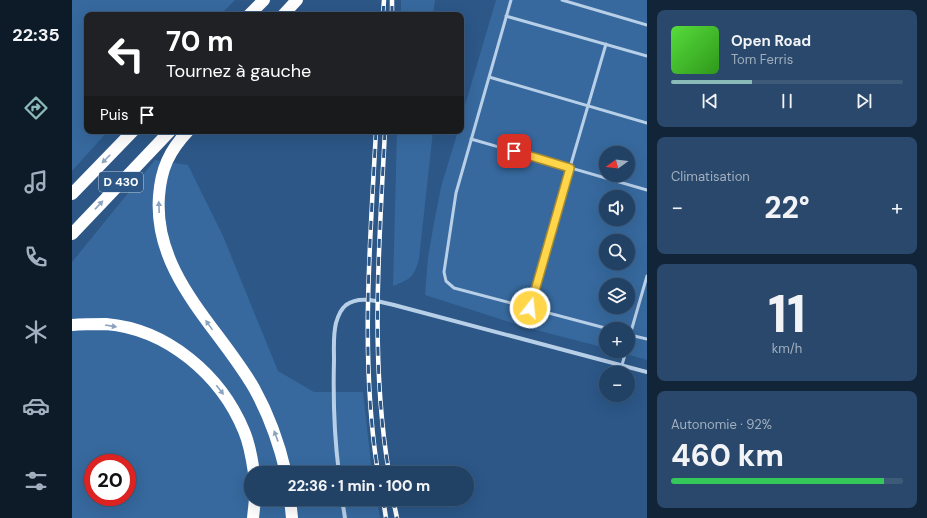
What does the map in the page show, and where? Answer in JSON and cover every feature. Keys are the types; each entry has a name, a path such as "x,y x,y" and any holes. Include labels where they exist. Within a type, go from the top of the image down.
{"highway":[{"path":"252,12 264,0"},
{"path":"286,12 298,0"},
{"name":"D 430","path":"72,194 131,134"},
{"name":"D 430","path":"72,234 167,134"},
{"path":"185,134 172,150 166,162 160,182 158,205 160,228 166,252 195,306 253,387 270,418 281,450 284,466"},
{"path":"72,325 107,324 142,332 159,339 180,352 198,366 213,381 237,415 245,433 252,466"},
{"path":"253,518 254,506"},
{"path":"291,506 292,518"}],"street":[{"path":"338,466 333,384 336,324 343,308 347,304 354,301 372,300 394,305 647,372"},
{"path":"343,506 346,518"}],"lane":[{"path":"511,0 456,193 444,272 446,281 454,288 599,326"},
{"path":"562,0 647,25"},
{"path":"506,16 647,56"},
{"path":"530,308 606,44"},
{"path":"489,77 647,123"},
{"path":"471,138 647,190"},
{"path":"633,322 647,276"},
{"path":"635,336 647,339"},
{"path":"622,365 624,358"}],"shaded area":[{"path":"72,0 235,0 223,12 84,12 84,134 105,134 72,171"},
{"path":"401,0 435,0 433,12 401,12"},
{"path":"496,0 647,0 647,360 635,357 635,322 599,322 599,346 528,328 425,295 428,257 441,187 457,134 464,134 464,109"},
{"path":"397,134 433,134 419,259 411,277 393,286"},
{"path":"155,160 188,165 223,236 278,371 314,392 363,392 371,466 244,466 244,506 378,506 380,518 72,518 72,262"}],"railway":[{"path":"383,12 384,0"},
{"path":"392,0 392,12"},
{"path":"376,134 369,260 368,345 372,431 377,466"},
{"path":"385,134 380,217 378,345 383,431 388,466"},
{"path":"384,506 386,518"},
{"path":"394,506 397,518"}],"route":[{"path":"514,151 570,168 530,308"}]}
